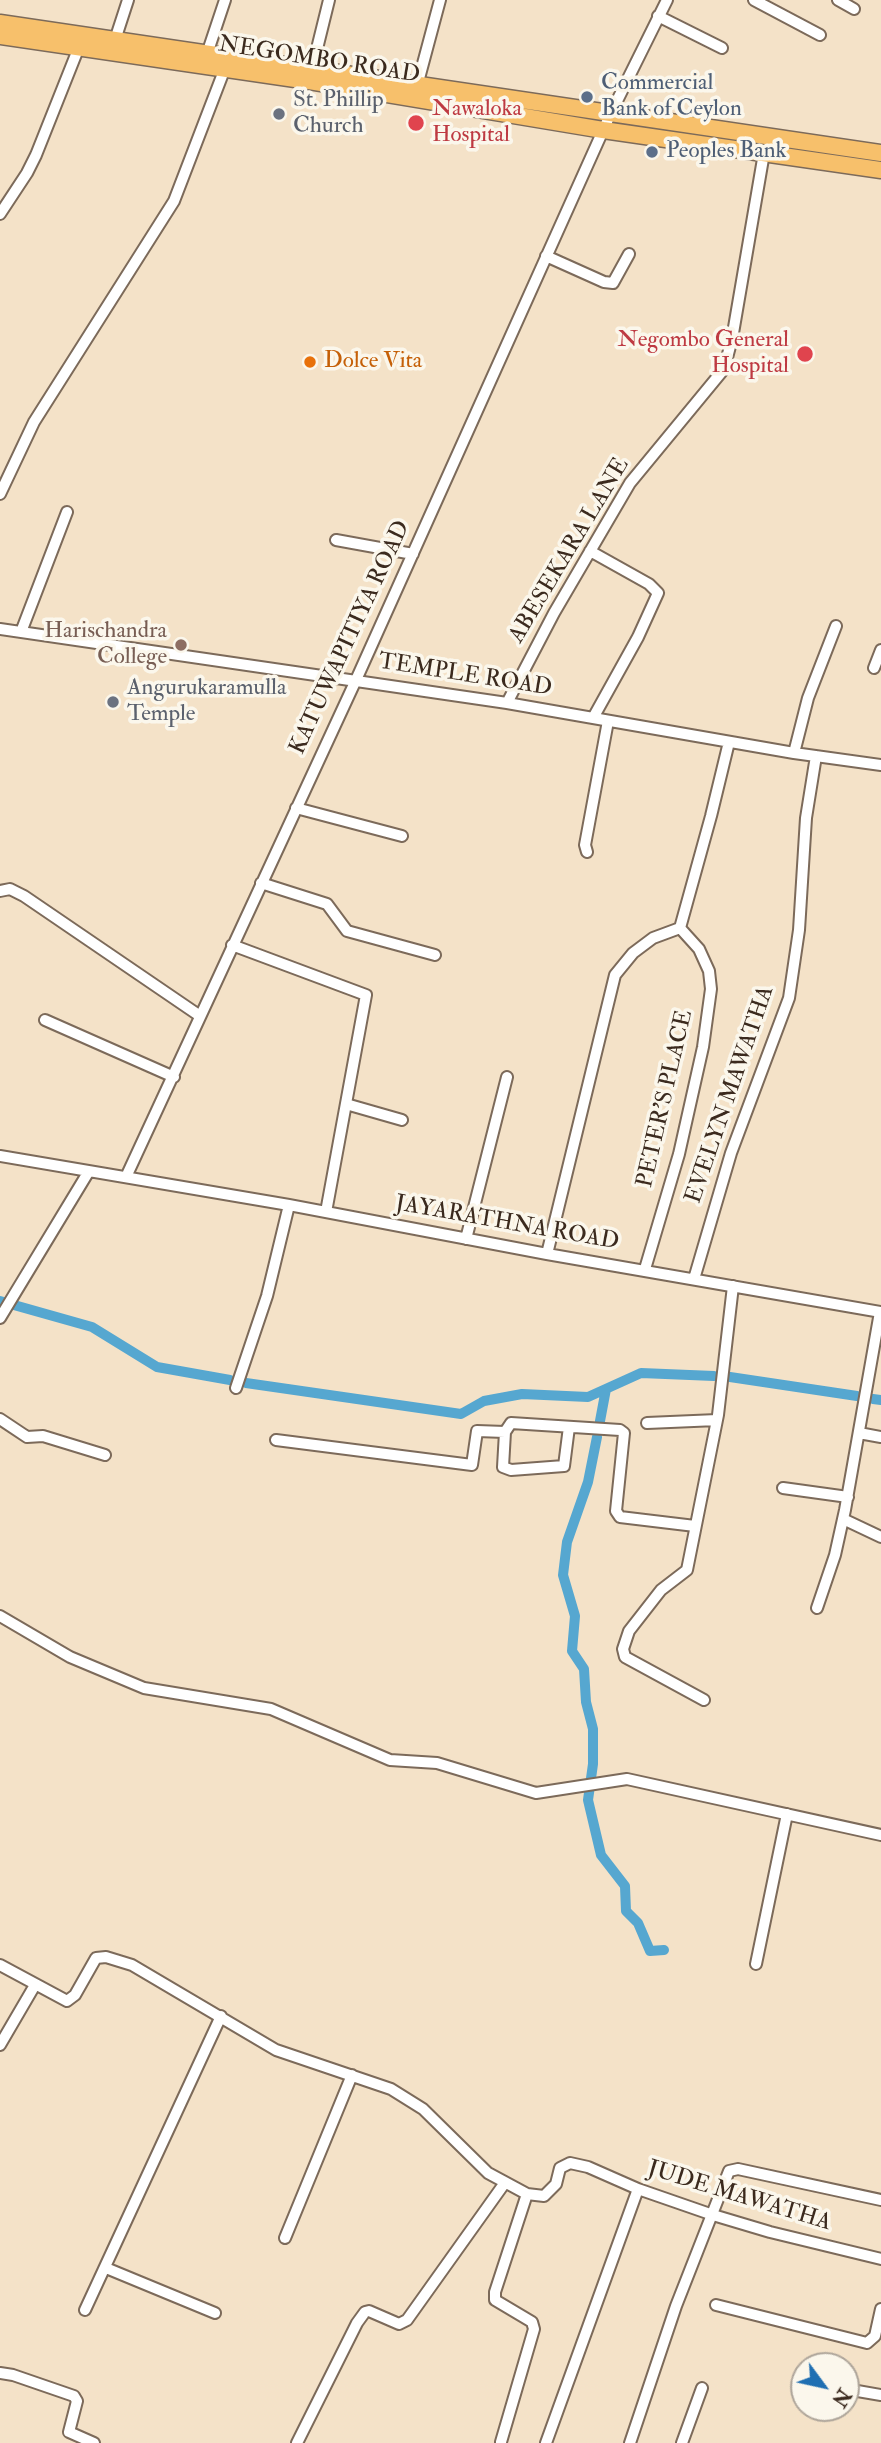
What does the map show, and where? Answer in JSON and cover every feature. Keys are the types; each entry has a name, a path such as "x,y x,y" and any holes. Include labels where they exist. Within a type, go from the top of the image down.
{"highway":[{"name":"NEGOMBO ROAD","path":"0,23 206,54 227,63 309,81 603,130 881,170"},
{"name":"NEGOMBO ROAD","path":"0,36 227,63 312,69 881,153"}],"street":[{"path":"115,40 128,0"},
{"path":"206,54 225,0"},
{"path":"312,69 329,0"},
{"path":"417,86 440,0"},
{"name":"KATUWAPITIYA ROAD","path":"126,1177 356,680 603,130 667,0"},
{"path":"754,0 820,35"},
{"path":"838,0 854,9"},
{"path":"657,16 722,47"},
{"path":"0,214 36,155 79,47"},
{"path":"0,494 33,422 174,201 227,63"},
{"name":"ABESEKARA LANE","path":"507,703 554,613 630,483 724,369 735,325 764,153"},
{"path":"546,256 604,282 613,282 629,254"},
{"path":"21,632 68,512"},
{"path":"336,540 413,554"},
{"path":"590,551 649,584 659,593 593,718"},
{"path":"794,752 808,698 836,626"},
{"name":"TEMPLE ROAD","path":"0,629 507,703 729,742 881,765"},
{"path":"874,668 881,650"},
{"path":"587,852 585,845 608,721"},
{"path":"547,1254 615,975 633,953 653,938 680,928 729,742"},
{"name":"EVELYN MAWATHA","path":"694,1279 731,1153 789,998 799,930 806,818 816,756"},
{"path":"296,808 402,836"},
{"path":"261,883 327,904 347,930 435,955"},
{"path":"0,891 9,889 24,896 200,1016"},
{"name":"PETER'S PLACE","path":"645,1269 679,1154 703,1047 710,989 709,971 699,949 680,928"},
{"path":"232,945 366,995 326,1212"},
{"path":"45,1020 174,1077"},
{"path":"466,1239 507,1077"},
{"path":"346,1104 402,1120"},
{"name":"JAYARATHNA ROAD","path":"0,1156 289,1205 547,1254 881,1312"},
{"path":"0,1318 89,1171"},
{"path":"236,1388 267,1296 289,1205"},
{"path":"704,1700 625,1657 623,1649 629,1632 661,1590 687,1570 717,1420 733,1286"},
{"path":"817,1608 835,1555 848,1497 878,1348 881,1312"},
{"path":"0,1419 27,1437 43,1436 105,1455"},
{"path":"647,1423 717,1420"},
{"path":"569,1427 564,1466 506,1470 503,1467 505,1432 511,1423 620,1430 624,1433 616,1511 620,1517 695,1525"},
{"path":"276,1440 472,1465 477,1431 505,1432"},
{"path":"859,1433 881,1437"},
{"path":"783,1488 848,1497"},
{"path":"843,1519 881,1537"},
{"path":"0,1616 70,1657 144,1688 271,1709 390,1760 437,1763 536,1793 627,1779 881,1835"},
{"path":"756,1964 787,1814"},
{"path":"0,1965 67,2001 75,1995 96,1958 106,1957 132,1965 276,2050 391,2090 423,2109 488,2173 527,2194 495,2292 495,2300 532,2322 534,2329 501,2442"},
{"path":"0,2045 36,1985"},
{"path":"85,2309 221,2016"},
{"path":"285,2238 352,2076"},
{"name":"JUDE MAWATHA","path":"527,2194 544,2196 556,2184 560,2168 569,2163 588,2167 638,2189 713,2215 881,2259"},
{"path":"630,2443 676,2306 729,2171 738,2169 881,2200"},
{"path":"297,2443 365,2312 369,2311 399,2325 407,2320 504,2184"},
{"path":"546,2443 638,2189"},
{"path":"106,2268 215,2313"},
{"path":"716,2305 867,2343 875,2336 881,2309"},
{"path":"0,2372 74,2396 76,2400 69,2432 94,2443"},
{"path":"682,2443 702,2388"},
{"path":"860,2391 881,2395"}],"waterway":[{"path":"0,1301 92,1327 157,1367 230,1380"},
{"path":"246,1383 461,1414 484,1401 522,1394 588,1397 641,1373 714,1376"},
{"path":"730,1377 857,1396"},
{"path":"600,1421 606,1389"},
{"path":"873,1399 881,1400"},
{"path":"597,1437 588,1482 567,1542 563,1575 575,1616 572,1651 584,1669 586,1702 593,1729 593,1764 588,1800 601,1855 625,1886 626,1911 638,1923 650,1951 664,1950"}],"place":[{"name":"Commercial Bank of Ceylon","path":"587,97"},
{"name":"St. Phillip Church","path":"279,114"},
{"name":"Nawaloka Hospital","path":"416,123"},
{"name":"Peoples Bank","path":"652,152"},
{"name":"Negombo General Hospital","path":"805,354"},
{"name":"Dolce Vita","path":"310,362"},
{"name":"Harischandra College","path":"181,645"},
{"name":"Angurukaramulla Temple","path":"113,702"}]}
